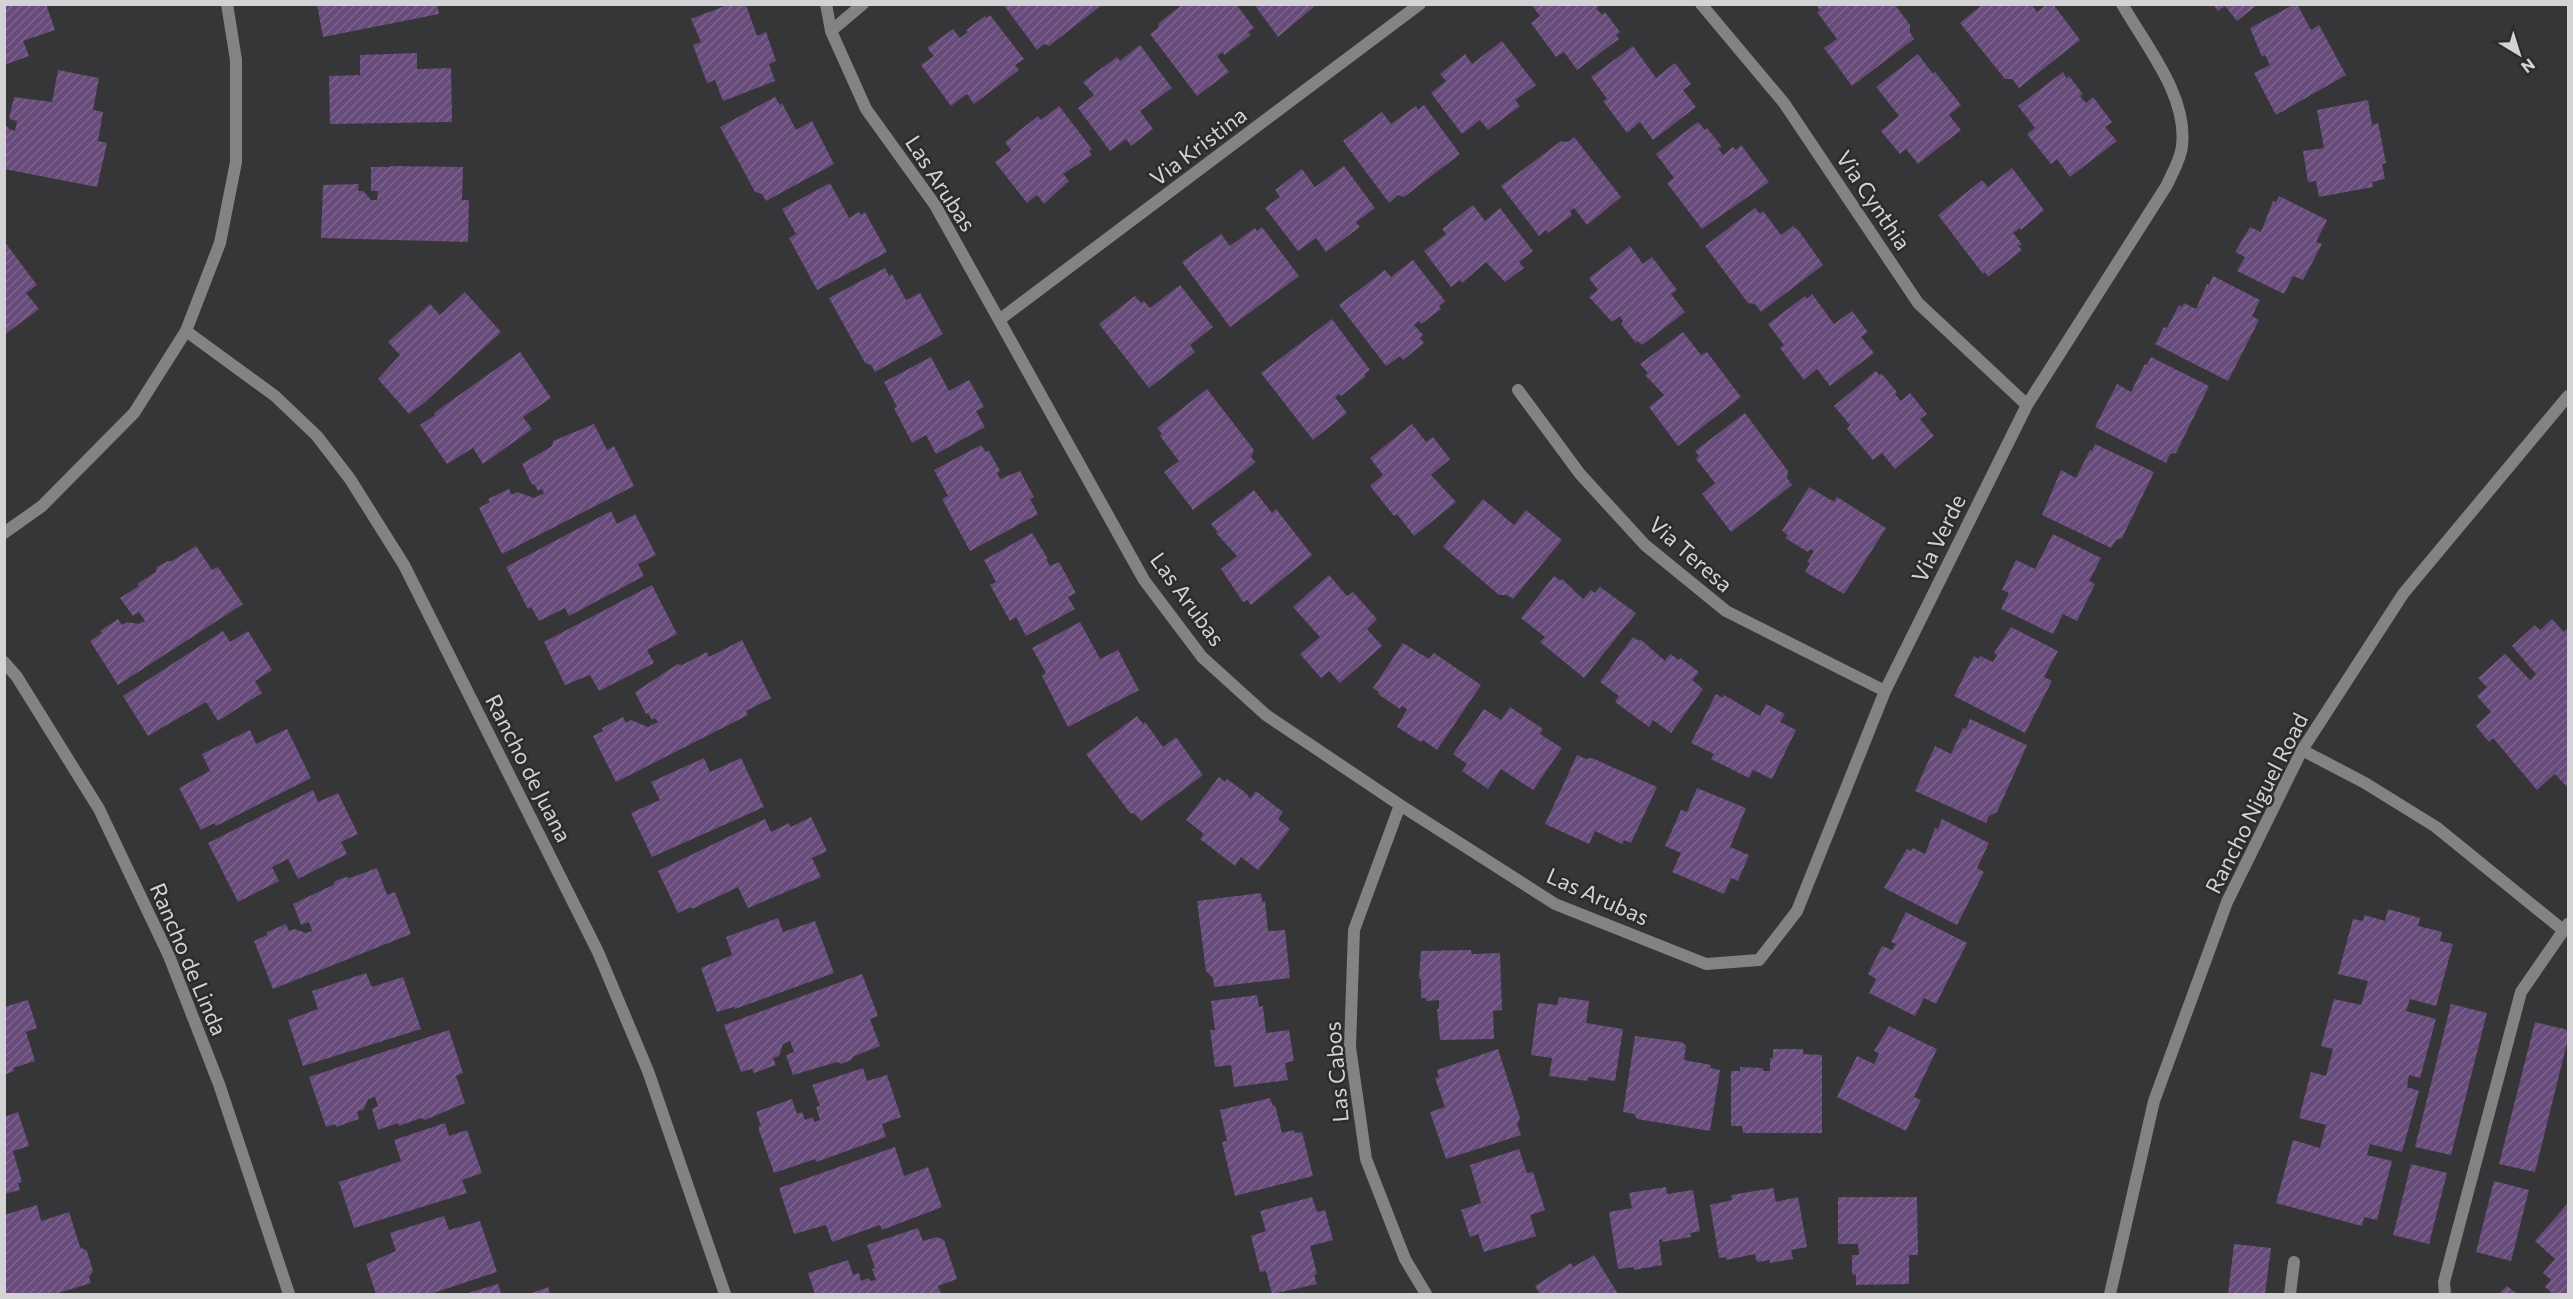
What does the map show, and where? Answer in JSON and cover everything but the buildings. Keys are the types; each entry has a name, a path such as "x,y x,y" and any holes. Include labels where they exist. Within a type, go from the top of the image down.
{"street":[{"path":"4,533 42,506 134,413 186,331 220,243 236,162 236,60 227,4"},
{"name":"Las Arubas","path":"826,4 831,31 866,109 935,205 1144,580 1202,657 1266,715 1400,805 1555,904 1706,964 1759,960"},
{"path":"831,31 863,4"},
{"name":"Via Kristina","path":"999,320 1420,4"},
{"name":"Via Cynthia","path":"1701,4 1784,103 1918,303 2027,405"},
{"name":"Via Verde","path":"1759,960 1797,911 1885,691 2027,405 2167,184 2182,148 2182,124 2175,95 2122,4"},
{"name":"Rancho de Juana","path":"186,331 275,396 317,436 350,479 404,565 598,952 648,1071 725,1294"},
{"name":"Via Teresa","path":"1518,390 1580,474 1645,545 1726,611 1885,691"},
{"name":"Rancho Niguel Road","path":"2110,1294 2154,1101 2227,903 2302,750 2403,594 2568,396"},
{"name":"Rancho de Linda","path":"4,662 17,677 99,809 169,956 219,1084 288,1294"},
{"path":"2302,750 2365,783 2436,827 2566,927 2521,992 2444,1282 2445,1294"},
{"name":"Las Cabos","path":"1400,805 1354,930 1350,1047 1366,1159 1405,1259 1426,1294"},
{"path":"2290,1294 2294,1262"}]}
